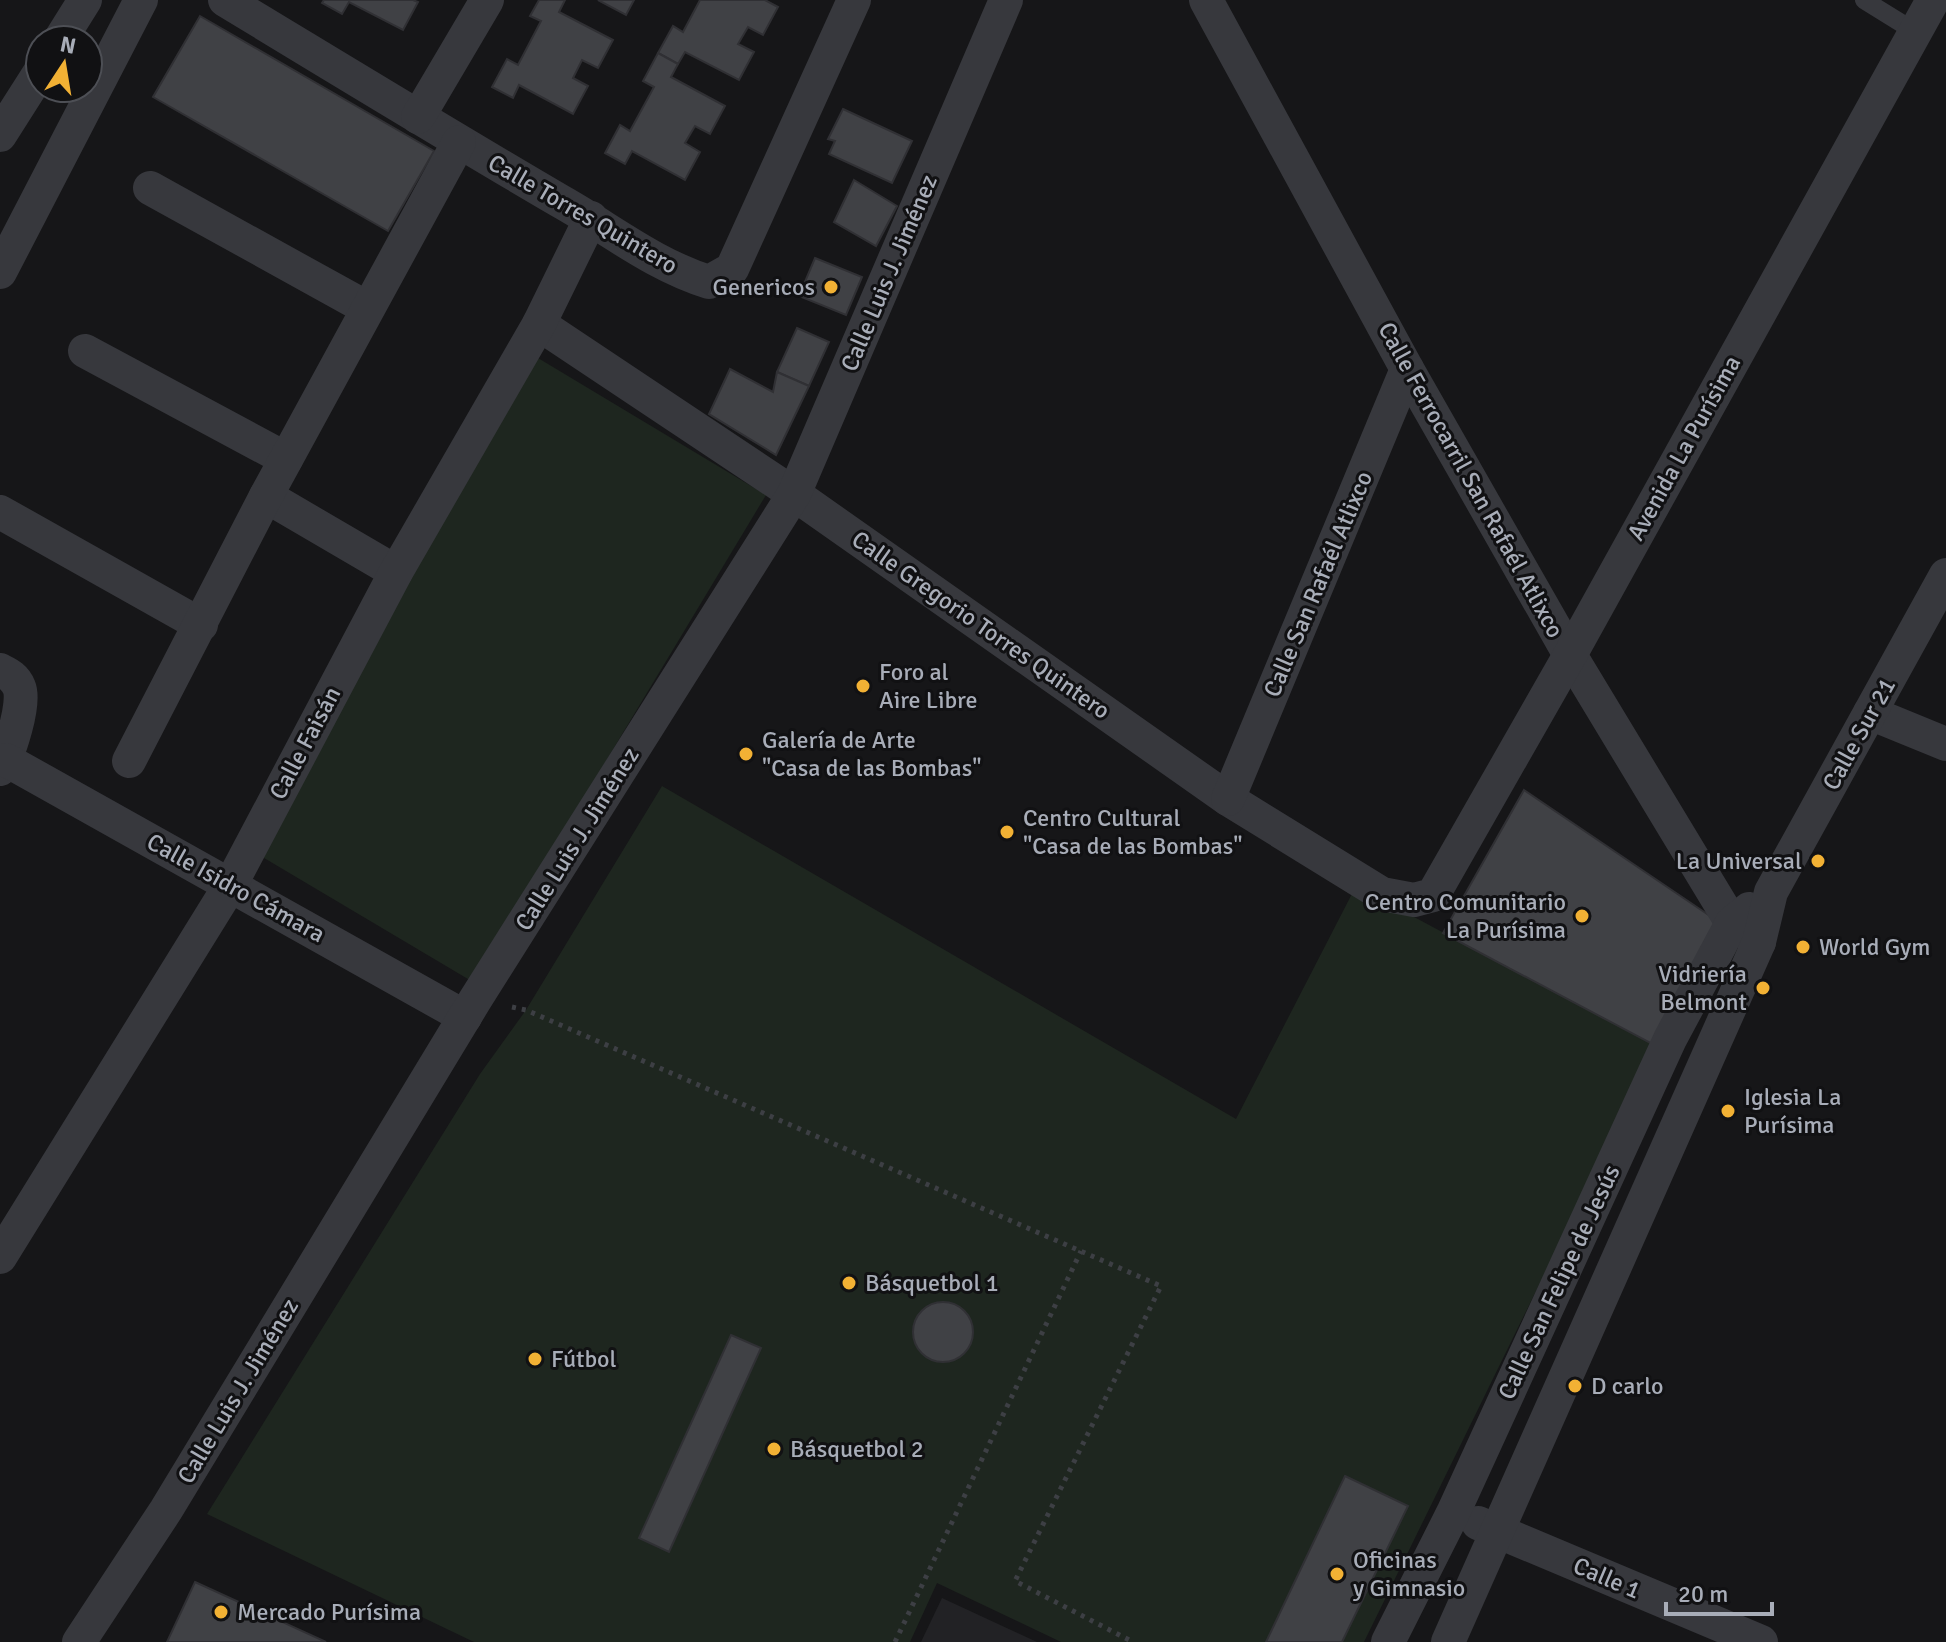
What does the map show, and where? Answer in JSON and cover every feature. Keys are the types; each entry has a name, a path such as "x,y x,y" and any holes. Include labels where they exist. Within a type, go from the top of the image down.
{"street":[{"path":"70,24 85,0"},
{"path":"0,272 141,0"},
{"name":"Calle Torres Quintero","path":"225,0 591,218 619,240 684,274 709,282 732,269 854,0"},
{"path":"418,117 487,0"},
{"name":"Calle Luis J. Jiménez","path":"79,1642 166,1510 470,1009 794,494 1006,0"},
{"name":"Calle Ferrocarril San Rafaél Atlixco","path":"1206,0 1407,369 1570,655 1732,923 1759,942"},
{"name":"Avenida La Purísima","path":"1433,895 1570,655 1933,0"},
{"path":"0,135 24,97"},
{"path":"129,761 266,496 459,142"},
{"path":"150,188 367,308"},
{"name":"Calle Faisán","path":"0,1257 231,884 396,572 539,324 591,218"},
{"name":"Calle Gregorio Torres Quintero","path":"539,324 794,494 1309,856 1382,894 1414,900 1433,895"},
{"path":"85,351 286,459"},
{"name":"Calle San Rafaél Atlixco","path":"1228,799 1407,369"},
{"path":"266,496 396,572"},
{"path":"0,512 201,625"},
{"name":"Calle Sur 21","path":"1759,942 1771,892 1946,575"},
{"path":"0,670 12,675 20,688 21,705 3,764"},
{"path":"1870,713 1946,744"},
{"name":"Calle Isidro Cámara","path":"3,764 470,1009"},
{"name":"Calle Sur 21","path":"1732,923 1771,892"},
{"name":"Calle San Felipe de Jesús","path":"1388,1642 1453,1513 1670,1039 1732,923"},
{"name":"Calle San Felipe de Jesús","path":"1448,1642 1759,942"},
{"name":"Calle 1","path":"1453,1513 1761,1642"}],"lane":[{"path":"1864,0 1914,31"}],"path":[{"path":"470,1009 526,1010 1161,1286 1015,1581 1133,1642"},
{"path":"895,1642 1081,1251"}],"shaded area":[{"path":"538,358 766,495 473,982 244,846"},
{"path":"662,786 1236,1119 1356,886 1656,1046 1364,1642 1061,1642 937,1583 910,1642 474,1642 207,1514 480,1074 526,1010"},
{"path":"942,1598 1037,1642 921,1642"}],"building":[{"path":"324,0 418,2 403,30 349,2 342,14 322,3"},
{"path":"539,0 565,0 559,12 613,40 598,68 582,60 573,78 588,86 573,114 519,85 513,98 492,87 507,59 518,65 541,21 530,16"},
{"path":"598,0 634,0 626,15"},
{"path":"700,0 765,0 778,7 763,35 748,27 738,44 754,52 739,80 685,52 678,64 658,53 673,26 683,32"},
{"path":"200,16 434,151 388,231 153,97"},
{"path":"658,53 678,64 671,77 725,106 710,134 695,126 685,143 700,152 685,180 632,151 625,164 605,153 620,125 630,131 654,87 643,81"},
{"path":"843,109 912,141 892,183 829,154 835,141 828,139"},
{"path":"854,180 897,206 876,246 834,222"},
{"name":"Genericos","path":"815,258 862,277 846,315 799,296"},
{"path":"797,328 829,342 809,386 777,372"},
{"path":"730,369 773,392 777,372 809,386 776,455 709,414"},
{"name":"Centro Comunitario La Purísima","path":"1524,790 1716,920 1656,1046 1443,933"},
{"path":"943,1302 955,1304 964,1311 971,1320 971,1344 964,1353 955,1360 943,1362 931,1360 922,1353 915,1344 913,1332 915,1320 922,1311 931,1304"},
{"path":"731,1335 761,1348 669,1552 639,1538"},
{"name":"Oficinas y Gimnasio","path":"1345,1476 1408,1506 1342,1642 1266,1642"},
{"name":"Mercado Purísima","path":"195,1582 326,1642 167,1642"}],"place":[{"name":"Genericos","path":"831,287"},
{"name":"Foro al Aire Libre","path":"863,686"},
{"name":"Galería de Arte \"Casa de las Bombas\"","path":"746,754"},
{"name":"Centro Cultural \"Casa de las Bombas\"","path":"1007,832"},
{"name":"La Universal","path":"1818,861"},
{"name":"Centro Comunitario La Purísima","path":"1582,916"},
{"name":"World Gym","path":"1803,947"},
{"name":"Vidriería Belmont","path":"1763,988"},
{"name":"Iglesia La Purísima","path":"1728,1111"},
{"name":"Básquetbol 1","path":"849,1283"},
{"name":"Fútbol","path":"535,1359"},
{"name":"D carlo","path":"1575,1386"},
{"name":"Básquetbol 2","path":"774,1449"},
{"name":"Oficinas y Gimnasio","path":"1337,1574"},
{"name":"Mercado Purísima","path":"221,1612"}]}
